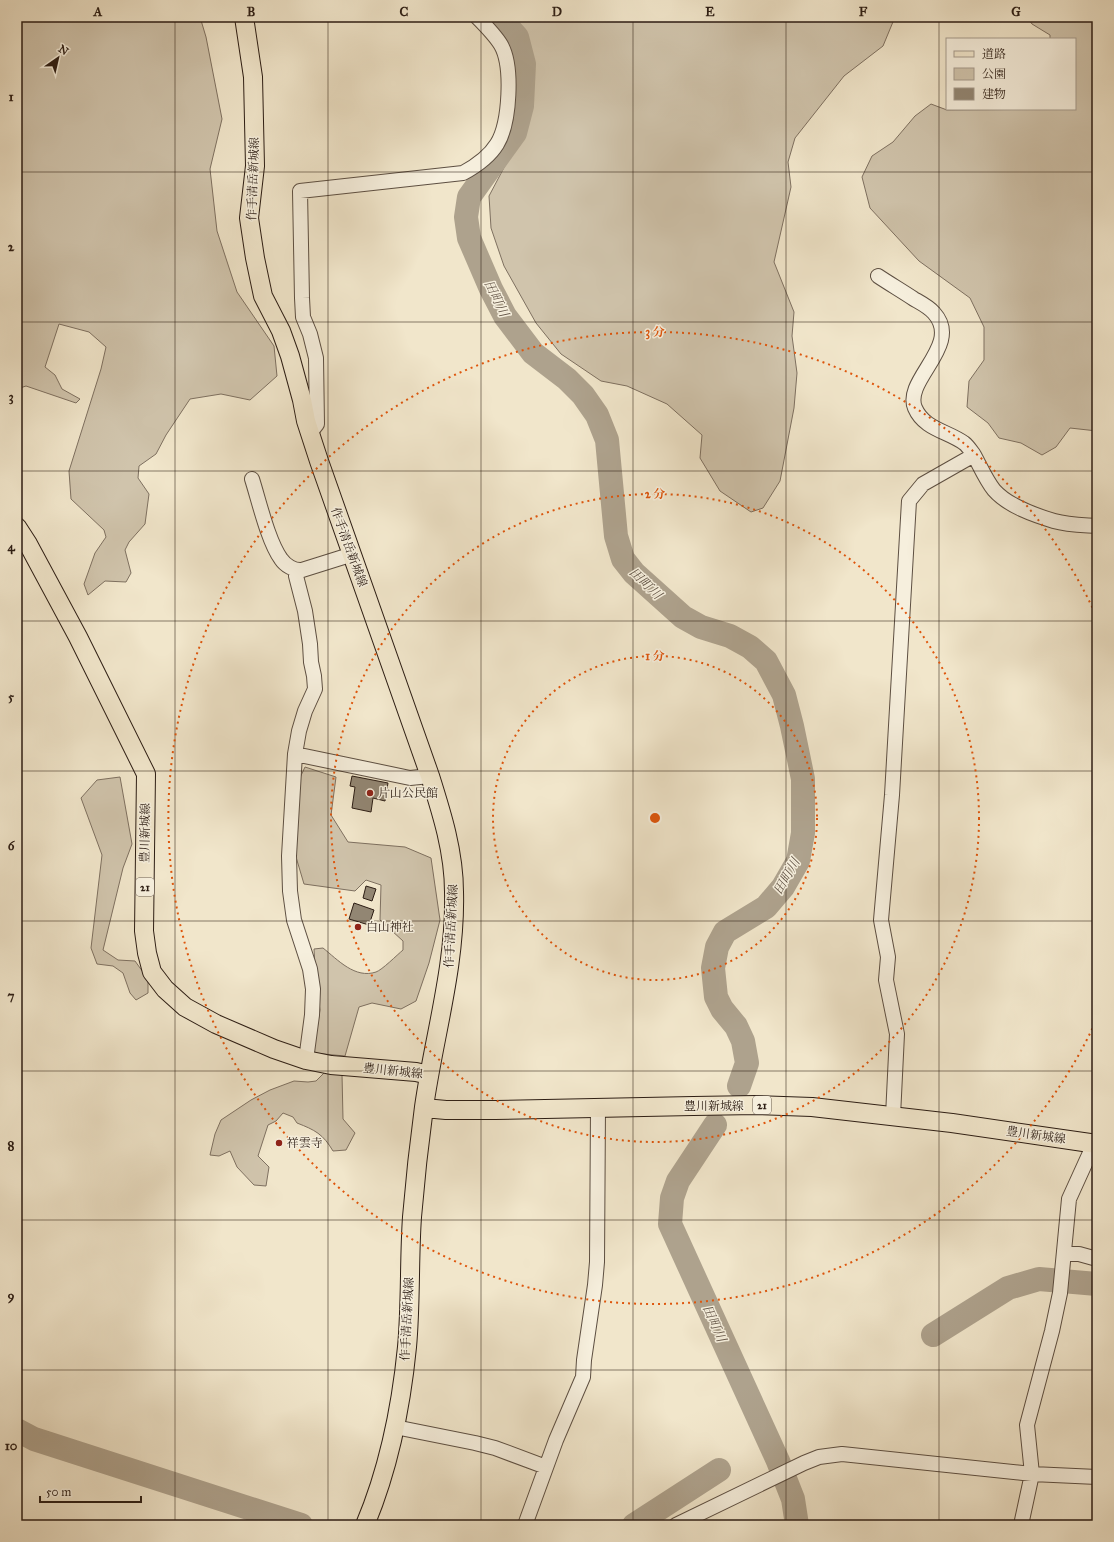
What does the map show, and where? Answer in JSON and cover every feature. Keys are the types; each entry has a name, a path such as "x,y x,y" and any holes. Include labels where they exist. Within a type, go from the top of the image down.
{"main road":[{"name":"作手清岳新城線","path":"244,17 253,77 255,166 250,218 255,258 263,296 290,356 310,433 430,776 442,813 452,857 454,892 448,977 430,1075"},
{"name":"豊川新城線","path":"17,527 28,544 78,637 146,774 144,931 147,953 152,972 165,989 185,1007 216,1024 274,1049 306,1060 332,1065 416,1072 430,1075 424,1108 446,1110 495,1110 757,1105 812,1107 952,1123 1095,1144"},
{"name":"作手清岳新城線","path":"365,1525 380,1486 395,1427 407,1346 412,1217 424,1108"}],"street":[{"path":"310,433 317,424 316,358 310,334 303,317 300,191 463,173 477,165 487,156 498,143 505,123 508,63 501,44 477,17"},
{"path":"878,276 925,306 934,313 940,324 942,336 938,348 915,390 915,407 920,417 933,428 966,444 994,489 1003,498 1022,509 1054,521 1069,524 1097,526"},
{"path":"893,1116 897,1034 886,980 888,957 881,920 892,795 909,501 923,484 974,455"},
{"path":"252,479 271,538 281,559 296,571 352,554"},
{"path":"296,571 305,611 310,644 310,662 314,676 315,689 305,710 295,754 289,856 290,891 294,920 310,969 313,989 312,1015 306,1060"},
{"path":"295,754 410,778 430,776"},
{"path":"525,1525 546,1467 583,1377 597,1262 598,1108"},
{"path":"1021,1525 1032,1474 1027,1425 1052,1331 1064,1259 1069,1198 1095,1144"},
{"path":"1064,1259 1079,1254 1097,1259"},
{"path":"395,1427 495,1448 546,1467"},
{"path":"676,1525 819,1457 842,1454 1032,1474 1097,1477"}],"green space":[{"path":"17,17 200,17 206,37 222,119 210,169 217,231 237,292 274,346 277,376 250,400 221,394 190,399 166,435 156,454 139,466 138,478 149,494 145,524 129,542 125,550 131,573 126,582 105,581 88,595 84,584 95,553 106,537 104,530 71,499 69,471 101,369 106,347 89,332 59,324 45,367 55,375 62,389 80,399 76,403 26,386 17,389"},
{"path":"514,17 895,17 883,46 844,76 795,138 788,162 791,187 774,262 794,312 792,336 797,373 794,408 780,481 763,508 751,512 720,491 700,458 702,435 667,404 627,386 601,381 561,354 536,323 504,266 491,228 489,196 526,126 533,97 531,52"},
{"path":"1027,17 1097,17 1097,431 1070,428 1056,447 1042,455 1021,443 999,438 988,423 967,407 969,381 984,360 984,327 970,298 919,261 870,208 862,177 872,156 893,142 915,116 931,104 946,110 1076,110 1076,38 1050,38 1050,35 1032,24"},
{"path":"305,767 336,777 331,815 348,842 405,847 431,858 440,920 429,963 416,1001 401,1009 372,1003 359,1007 345,1056 313,1053 320,1010 316,982 314,949 323,948 341,963 354,971 368,973 379,971 403,950 403,941 380,920 381,885 366,880 355,891 304,884 296,857 298,782"},
{"path":"120,777 132,844 123,868 103,950 118,960 135,961 148,979 148,993 136,1000 130,993 123,973 113,966 97,964 91,948 102,855 81,798 97,780"},
{"path":"325,1072 342,1074 343,1119 355,1133 346,1150 333,1151 326,1140 318,1133 297,1123 293,1117 283,1113 276,1121 268,1125 258,1156 269,1167 266,1186 254,1185 237,1167 230,1151 219,1156 210,1155 215,1134 221,1120 251,1100 270,1090 294,1081 316,1081"}],"building":[{"name":"片山公民館","path":"352,776 388,783 385,801 373,798 371,812 352,808 355,787 350,786"},
{"path":"366,886 376,889 372,901 363,898"},
{"path":"354,903 374,910 369,925 349,919"}],"waterway":[{"name":"田町川","path":"499,17 517,37 524,64 522,106 515,133 469,197 466,217 469,238 491,289 505,316 533,353 567,379 583,395 597,415 607,440 616,536 623,559 634,573 683,617 701,627 730,636 750,647 766,661 784,695 792,726 803,779 803,833 798,861 783,887 766,907 725,932 717,947 713,968 716,997 722,1009 736,1026 743,1041 747,1063 739,1086"},
{"name":"田町川","path":"715,1125 678,1181 672,1198 670,1224 778,1461 793,1499 797,1525"},
{"path":"933,1335 1008,1288 1039,1279 1097,1284"},
{"path":"17,1430 34,1439 301,1525"},
{"path":"634,1525 719,1470"}],"place":[{"name":"片山公民館","path":"370,793"},
{"name":"白山神社","path":"358,927"},
{"name":"祥雲寺","path":"279,1143"}]}
